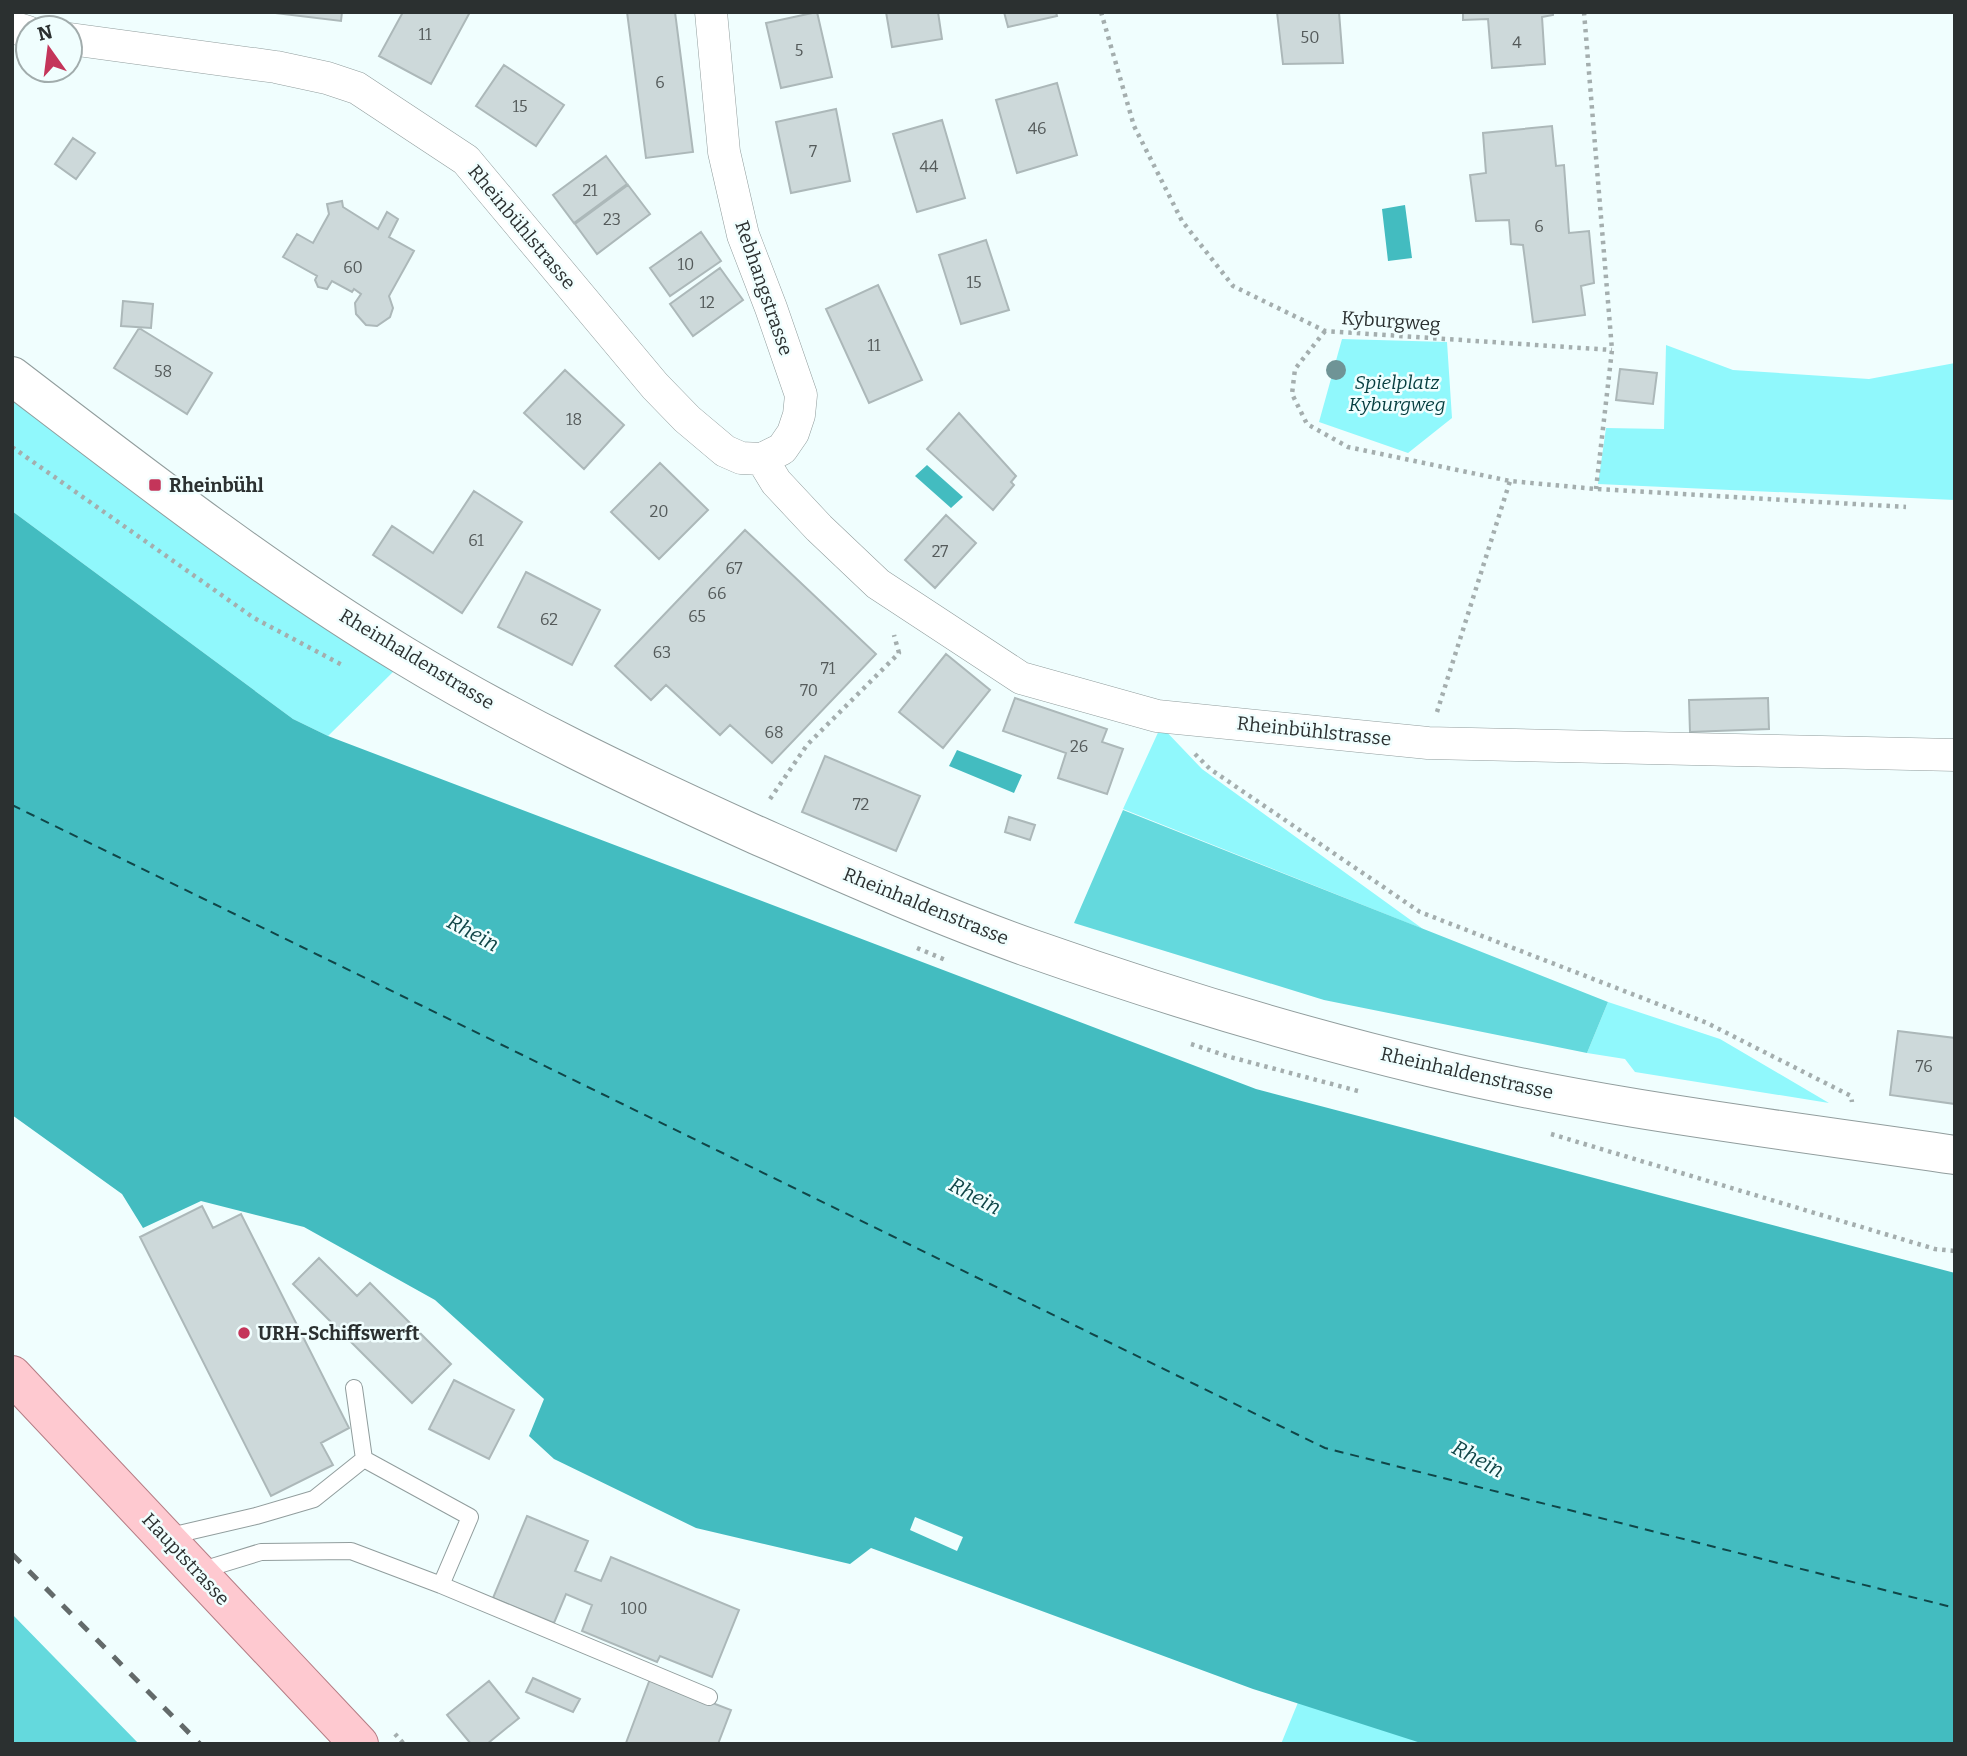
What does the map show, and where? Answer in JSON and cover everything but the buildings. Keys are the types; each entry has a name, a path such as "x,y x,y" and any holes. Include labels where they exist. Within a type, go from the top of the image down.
{"main road":[{"name":"Rheinhaldenstrasse","path":"12,376 143,476 283,575 402,654 613,769 841,873 1028,947 1240,1016 1419,1065 1637,1110 1955,1155"},
{"name":"Hauptstrasse","path":"12,1375 359,1744"}],"street":[{"name":"Rebhangstrasse","path":"711,12 724,152 743,235 801,395 799,415 793,433 782,449 762,459"},
{"name":"Rheinbühlstrasse","path":"84,41 276,67 327,78 357,88 466,160 655,386 687,419 725,451 741,458 762,459 776,482 878,584 1021,678 1157,716 1428,743 1955,755"}],"lane":[{"path":"354,1388 364,1459"},
{"path":"165,1537 257,1517 314,1499 364,1459"},
{"path":"364,1459 470,1517 441,1585"},
{"path":"197,1572 261,1552 351,1550 709,1697"}],"path":[{"name":"Kyburgweg","path":"1101,12 1134,126 1182,221 1233,286 1325,331 1612,350"},
{"path":"1584,12 1612,350 1596,489"},
{"path":"1325,331 1295,369 1292,394 1307,424 1348,447 1510,481 1596,489 1906,507"},
{"path":"1428,743 1510,481"},
{"path":"762,794 771,799 807,745 900,653 878,584"},
{"path":"1157,716 1210,769 1420,912 1707,1023 1851,1097 1860,1141"}],"green space":[{"name":"Spielplatz Kyburgweg","path":"1342,339 1447,342 1452,418 1408,453 1319,422"},
{"path":"1666,345 1733,370 1869,379 1955,363 1955,500 1598,484 1606,428 1664,429"},
{"path":"12,396 395,670 328,736 293,719 12,511"},
{"path":"1161,726 1202,769 1423,929 1123,809"},
{"path":"1608,1002 1720,1039 1829,1103 1635,1072 1625,1059 1587,1053"},
{"path":"1299,1700 1430,1744 1281,1744"}],"shaded area":[{"path":"1123,810 1608,1002 1587,1053 1324,1000 1074,923"},
{"path":"12,1614 139,1744 12,1744"}],"water":[{"path":"1405,205 1412,258 1388,261 1382,209"},
{"path":"927,465 963,497 951,508 915,476"},
{"name":"Rhein","path":"12,511 293,719 328,736 1256,1089 1955,1273 1955,1744 1424,1744 1253,1689 871,1548 850,1564 696,1528 554,1459 529,1436 544,1399 435,1300 304,1227 201,1201 143,1228 122,1194 12,1115"},
{"path":"957,750 1022,775 1014,793 949,766"}],"pier":[{"path":"915,1517 963,1537 957,1551 910,1530"}],"ferry route":[{"path":"12,805 1325,1448 1955,1608"}],"railway":[{"path":"12,1554 200,1744"}],"place":[{"name":"Rheinbühl","path":"155,485"},
{"name":"URH-Schiffswerft","path":"244,1333"}]}
